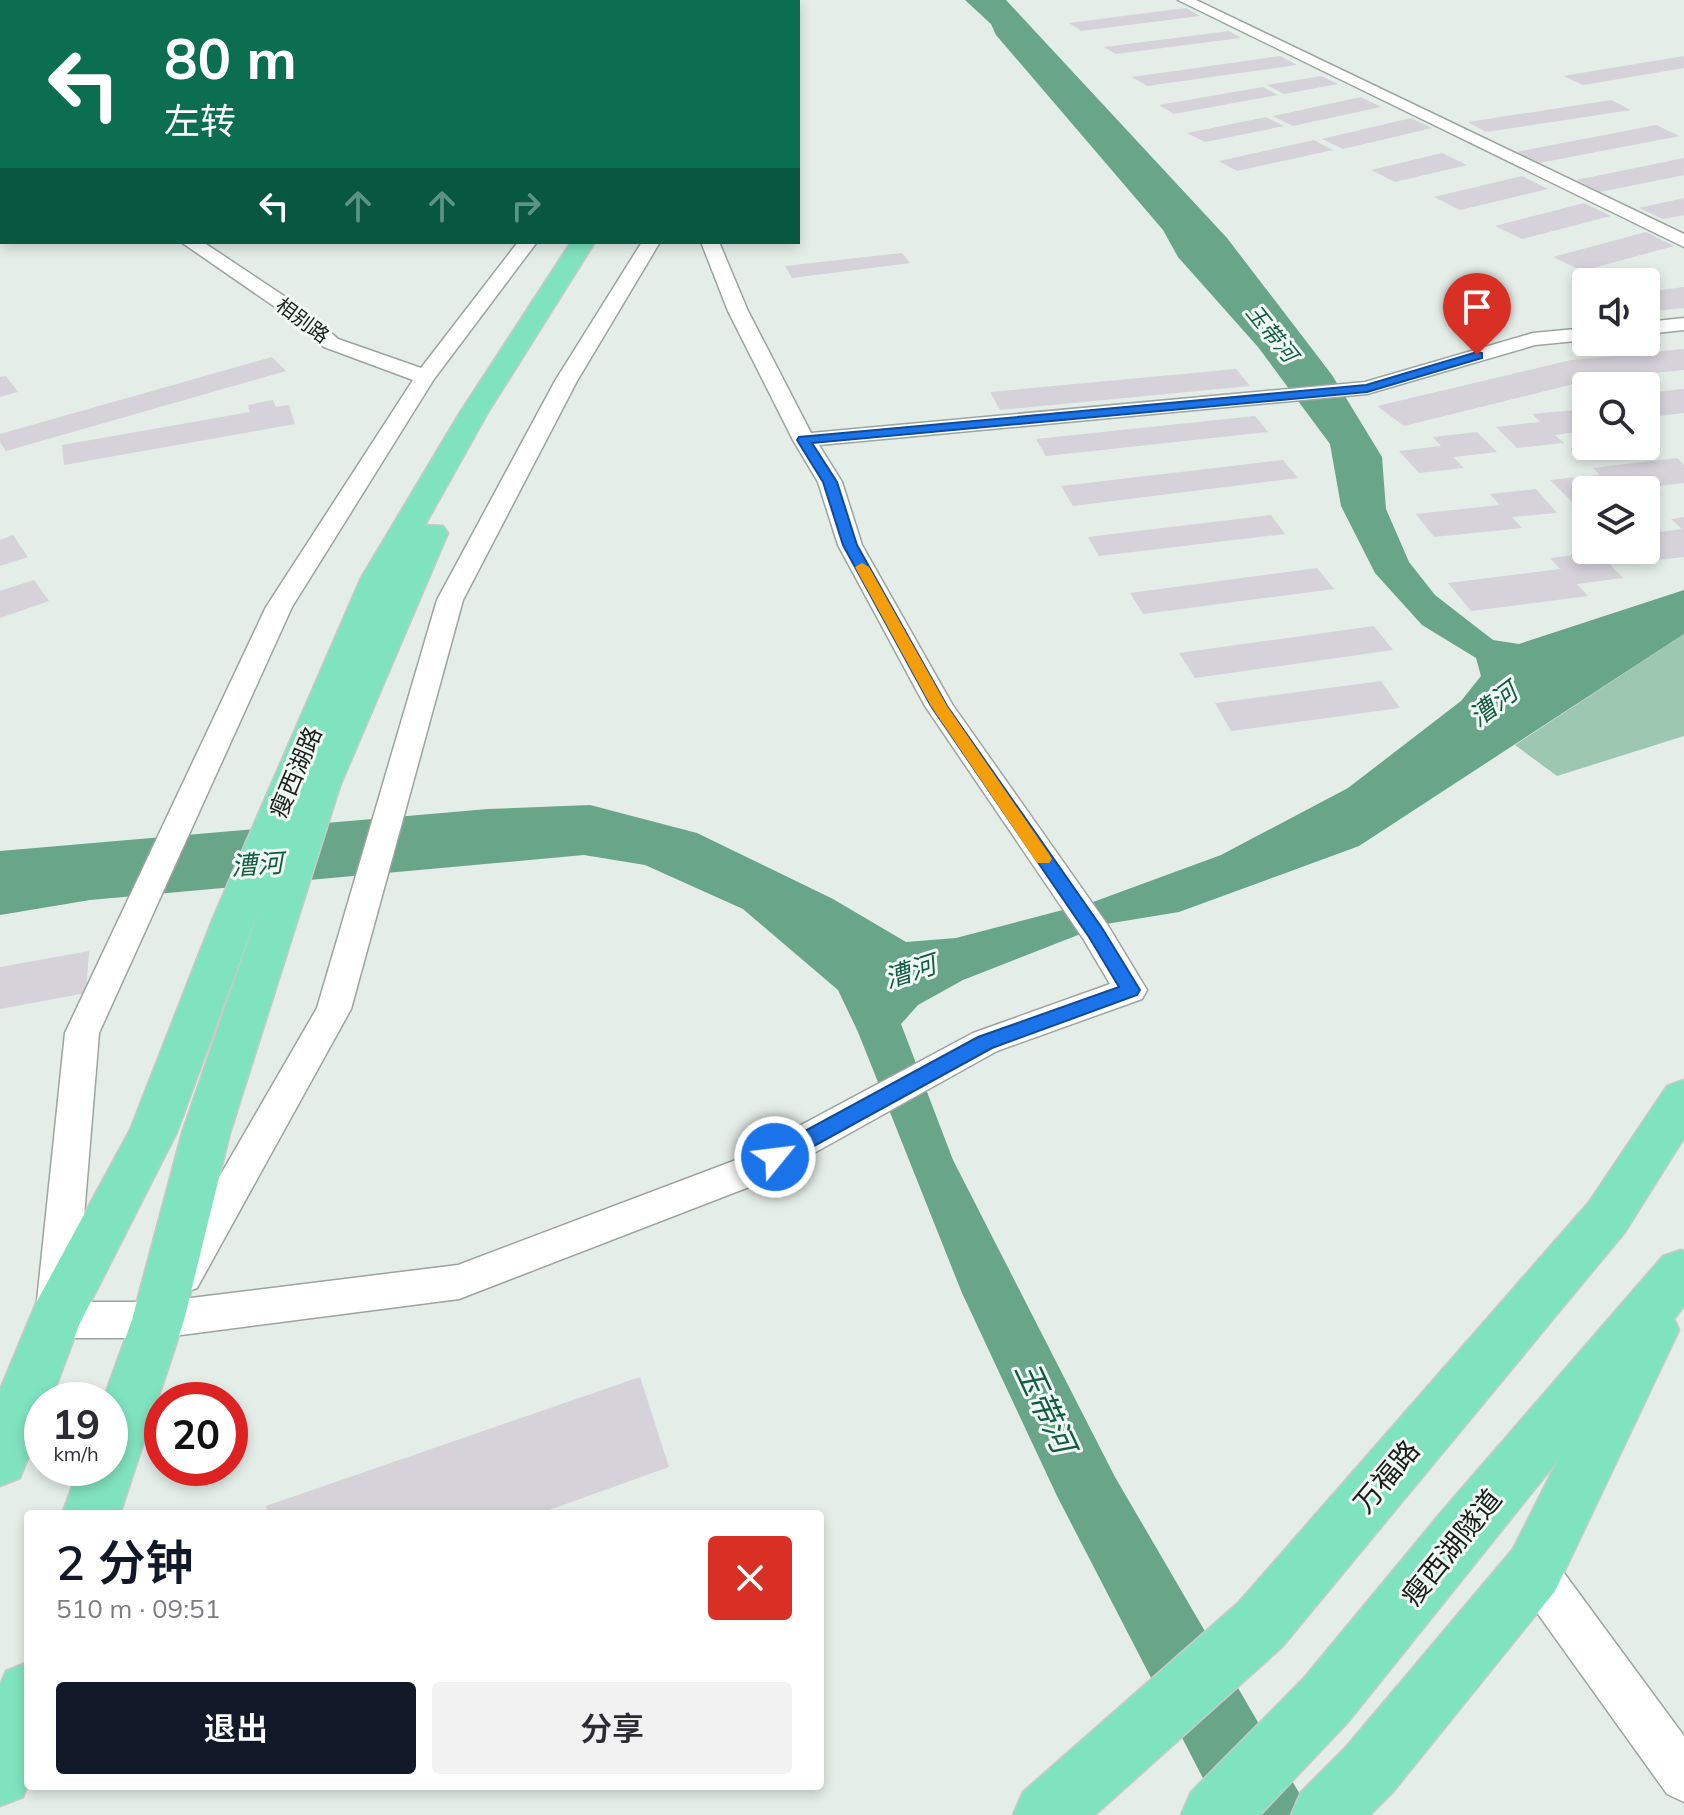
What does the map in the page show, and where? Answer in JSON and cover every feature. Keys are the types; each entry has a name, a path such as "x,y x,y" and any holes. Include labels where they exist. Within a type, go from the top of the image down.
{"main road":[{"name":"瘦西湖路","path":"0,1459 55,1320 153,1132 257,914 378,578 473,414 582,244"},
{"name":"瘦西湖路","path":"303,790 427,542 499,409 601,244"},
{"name":"瘦西湖路","path":"128,1406 158,1320 257,914"},
{"name":"万福路","path":"1057,1807 1260,1625 1607,1217 1684,1099"},
{"path":"1324,1815 1369,1770 1534,1570 1682,1269"},
{"name":"瘦西湖隧道","path":"1214,1815 1326,1700 1682,1269"},
{"path":"92,1510 101,1486"},
{"path":"0,1774 24,1705"}],"street":[{"path":"1185,0 1684,241"},
{"name":"相别路","path":"193,244 298,314 331,343 425,377"},
{"path":"526,244 425,377 279,607 82,1033 55,1320 158,1320 459,1282 749,1171 985,1042 1130,990 1096,932 1069,898 939,706 850,545 830,482 804,440 738,311 711,244"},
{"path":"158,1320 334,1009 450,600 566,381 650,244"},
{"path":"1660,327 1684,324"},
{"path":"804,440 1367,388 1533,339 1572,335"},
{"path":"1534,1570 1684,1777"}],"shaded area":[{"path":"1684,634 1684,736 1557,776 1515,745"}],"water":[{"path":"965,0 1006,0 1227,238 1332,375 1382,457 1386,509 1409,562 1435,595 1493,640 1519,644 1684,590 1684,634 1359,846 1179,912 1106,924 963,980 918,1005 901,1024 953,1160 1115,1477 1312,1815 1222,1815 1057,1496 962,1293 858,1032 838,990 743,909 645,865 584,855 90,900 0,915 0,851 488,809 590,805 697,833 833,899 906,942 956,938 1093,902 1221,855 1348,788 1461,701 1481,676 1476,658 1422,625 1375,573 1341,506 1330,444 1258,347 1178,257 1163,230 996,35 991,24"}],"building":[{"path":"1186,8 1200,16 1081,31 1069,23"},
{"path":"1229,31 1241,38 1116,54 1104,47"},
{"path":"1280,56 1297,65 1147,86 1132,77"},
{"path":"1684,56 1684,68 1583,85 1563,76"},
{"path":"1321,76 1338,84 1284,94 1267,85"},
{"path":"1263,87 1278,95 1174,114 1159,105"},
{"path":"1361,97 1381,107 1293,126 1273,116"},
{"path":"1611,100 1631,110 1486,132 1468,122"},
{"path":"1266,117 1284,126 1205,142 1187,133"},
{"path":"1411,118 1432,128 1343,149 1322,139"},
{"path":"1656,125 1680,136 1539,163 1516,152"},
{"path":"1314,140 1333,150 1237,171 1219,161"},
{"path":"1442,153 1467,165 1395,182 1371,170"},
{"path":"1684,158 1684,175 1600,192 1576,180"},
{"path":"1522,176 1548,189 1460,210 1434,197"},
{"path":"1684,198 1684,215 1663,219 1639,208"},
{"path":"1584,203 1611,216 1522,239 1495,226"},
{"path":"1646,232 1674,246 1593,268 1576,268 1553,257"},
{"path":"902,253 910,263 792,278 785,266"},
{"path":"1684,287 1684,308 1660,311 1660,290"},
{"path":"1684,349 1684,370 1572,372 1572,384 1404,426 1377,406 1571,360 1660,356 1660,351"},
{"path":"272,357 286,371 6,451 0,442 0,434"},
{"path":"1236,369 1250,386 1000,410 990,392"},
{"path":"6,376 18,392 0,397 0,377"},
{"path":"1684,389 1684,413 1660,416 1660,392"},
{"path":"273,400 276,407 289,405 295,424 64,465 62,445 250,412 248,405"},
{"path":"1572,410 1572,433 1555,435 1564,443 1517,448 1496,427 1540,422 1532,414"},
{"path":"1255,416 1268,432 1046,456 1036,439"},
{"path":"1477,432 1497,452 1453,457 1464,468 1419,473 1399,451 1441,446 1433,437"},
{"path":"1677,458 1684,465 1684,483 1660,486 1660,476 1590,476 1600,475 1593,468"},
{"path":"1283,460 1298,478 1073,506 1061,486"},
{"path":"1572,478 1572,502 1550,480"},
{"path":"1536,489 1557,513 1512,517 1522,528 1434,537 1416,514 1500,505 1490,494"},
{"path":"1271,515 1285,534 1099,556 1088,537"},
{"path":"1684,517 1684,557 1660,560 1660,532 1682,529 1671,519"},
{"path":"13,535 28,557 0,566 0,540"},
{"path":"1572,555 1572,564 1610,564 1623,578 1577,584 1588,596 1471,611 1448,583 1560,569 1550,558"},
{"path":"1317,568 1334,589 1143,614 1130,593"},
{"path":"34,580 49,601 0,618 0,591"},
{"path":"1374,626 1393,650 1195,678 1179,653"},
{"path":"1381,681 1400,708 1231,731 1215,703"},
{"path":"89,951 86,993 0,1009 0,967"},
{"path":"640,1377 669,1467 549,1510 266,1510 266,1506"}],"slow traffic":[{"path":"862,567 939,706 1043,859"}],"route":[{"path":"775,1157 985,1042 1130,990 1096,932 1069,898 939,706 850,545 830,482 804,440 1367,388 1477,355"}],"water label":[{"name":"玉带河","path":"1272,333"},
{"name":"漕河","path":"1493,704"},
{"name":"漕河","path":"257,864"},
{"name":"漕河","path":"910,971"},
{"name":"玉带河","path":"1046,1407"}]}
